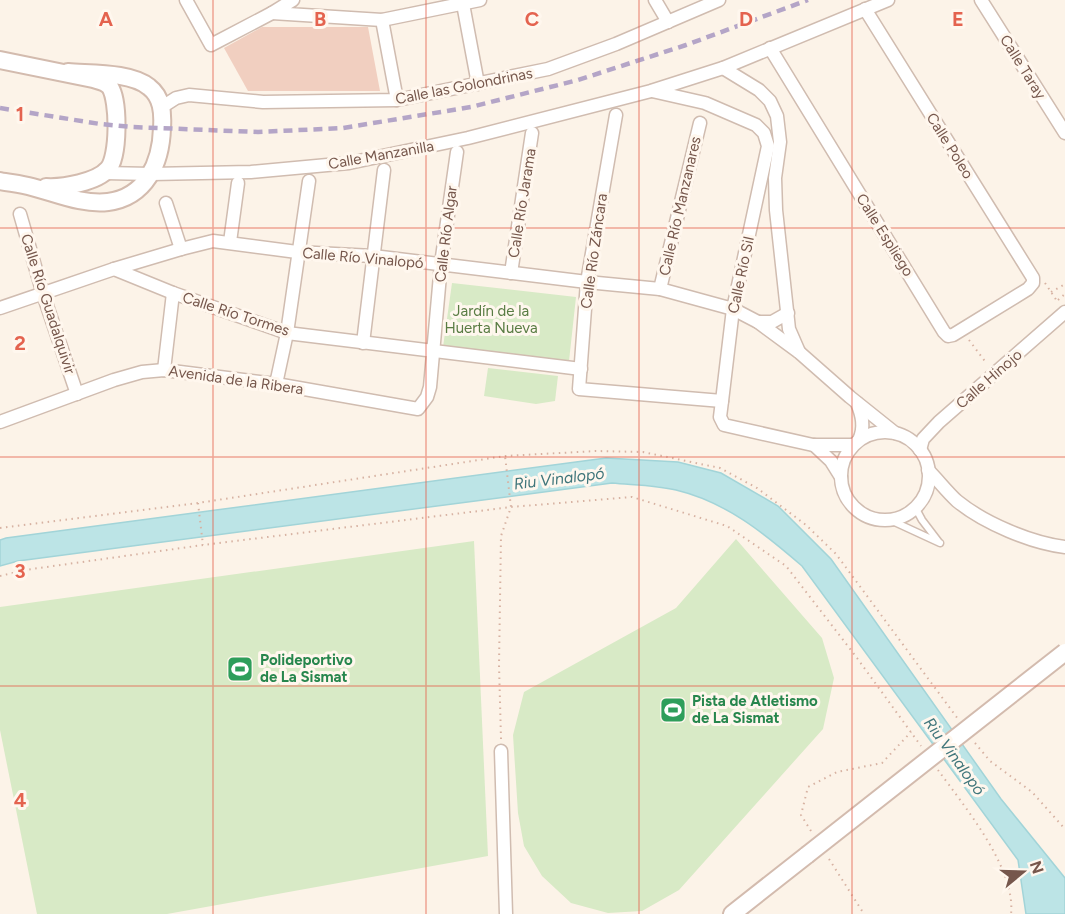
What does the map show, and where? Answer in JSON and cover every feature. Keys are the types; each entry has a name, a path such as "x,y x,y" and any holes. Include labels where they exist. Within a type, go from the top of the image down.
{"street":[{"path":"186,0 211,45 272,13 286,2"},
{"path":"272,13 382,20 480,0"},
{"path":"655,0 668,22"},
{"name":"Calle las Golondrinas","path":"162,107 176,98 189,95 263,102 397,100 548,69 584,57 719,0"},
{"name":"Calle Manzanilla","path":"105,173 251,172 349,164 468,138 651,91 723,68 888,0"},
{"name":"Calle Taray","path":"981,0 1065,133"},
{"path":"463,3 478,84"},
{"name":"Calle Poleo","path":"865,9 1033,278 1033,283 1028,289 961,330"},
{"path":"382,20 397,100"},
{"name":"Calle Espliego","path":"771,48 944,332 948,336 961,330"},
{"path":"0,60 68,72 122,76 144,83 151,88 162,107 161,151 151,174 135,192 108,202 78,200 0,181"},
{"path":"723,68 759,90 770,101 777,116 780,142 775,189 789,329 800,353"},
{"path":"30,187 64,186 88,180 105,173 113,162 116,147 114,96 106,84 68,72"},
{"name":"Calle Manzanilla","path":"651,91 705,104 756,125 766,138 768,151"},
{"name":"Calle Río Záncara","path":"616,115 587,282 579,389 722,401"},
{"name":"Calle Río Manzanares","path":"660,289 700,123"},
{"name":"Calle Río Jarama","path":"511,273 532,133"},
{"name":"Calle Río Sil","path":"722,401 734,309 768,151"},
{"name":"Calle Río Algar","path":"430,387 441,264 457,152"},
{"path":"363,343 384,170"},
{"path":"276,384 287,333 309,180"},
{"path":"230,242 238,183"},
{"path":"166,203 181,249"},
{"name":"Calle Río Guadalquivir","path":"20,213 43,294 77,394"},
{"name":"Calle Río Vinalopó","path":"0,308 114,269 213,241 297,252 373,256 660,289 734,309 758,322 800,353 895,433"},
{"name":"Calle Río Tormes","path":"114,269 173,293 287,333 581,369"},
{"path":"164,370 173,293"},
{"path":"758,322 772,322 788,313"},
{"name":"Calle Hinojo","path":"920,450 923,439 939,422 994,373 1063,318"},
{"name":"Avenida de la Ribera","path":"1,419 114,380 142,372 164,370 276,384 418,410 427,397 430,387"},
{"path":"722,401 720,417 724,425 813,445 856,442 870,434 895,433 913,442 920,450 928,470 956,500"},
{"path":"857,402 863,420 862,434 846,455 841,477 844,491 856,508 874,518 888,519 907,513 924,496 928,483 928,470"},
{"path":"813,445 831,460 841,477"},
{"path":"924,496 943,495 956,500 989,522 1053,546 1065,547"},
{"path":"732,914 1065,652"},
{"path":"501,751 506,914"}],"lane":[{"path":"888,519 940,543 915,507"}],"path":[{"path":"1057,301 1051,292 1065,284"},
{"path":"961,330 994,373"},
{"path":"0,528 198,503 505,456 596,451 644,452 720,468 757,488 806,525 836,554 961,723"},
{"path":"501,751 499,664 501,536 511,507 505,456"},
{"path":"0,576 25,570 203,544 511,507 632,497 727,526 786,566 924,750"},
{"path":"198,503 203,544"},
{"path":"882,763 911,732"},
{"path":"973,741 990,761 1032,792 1065,829"},
{"path":"937,769 981,829 1003,868 1012,906 1011,914"}],"green space":[{"name":"Jardín de la Huerta Nueva","path":"452,283 576,297 569,361 443,347"},
{"path":"488,368 558,376 555,401 536,404 484,396"},
{"name":"Pista de Atletismo de La Sismat","path":"736,539 822,638 834,678 823,729 679,890 642,911 608,913 571,903 542,876 524,846 518,813 513,735 524,692 676,608"},
{"name":"Polideportivo de La Sismat","path":"474,541 488,856 167,914 37,914 0,730 0,607"}],"water":[{"name":"Riu Vinalopó","path":"606,458 678,462 721,473 778,506 831,559 1001,799 1065,878 1065,914 1026,914 1018,860 802,566 744,520 694,495 661,487 612,483 18,561 0,566 0,540 6,538"}],"building":[{"path":"262,27 368,27 380,91 248,91 224,48"}],"railway":[{"path":"0,108 132,127 258,132 343,128 471,107 578,80 686,45 808,0"}],"place":[{"name":"Polideportivo de La Sismat","path":"240,669"},
{"name":"Pista de Atletismo de La Sismat","path":"673,710"}]}
